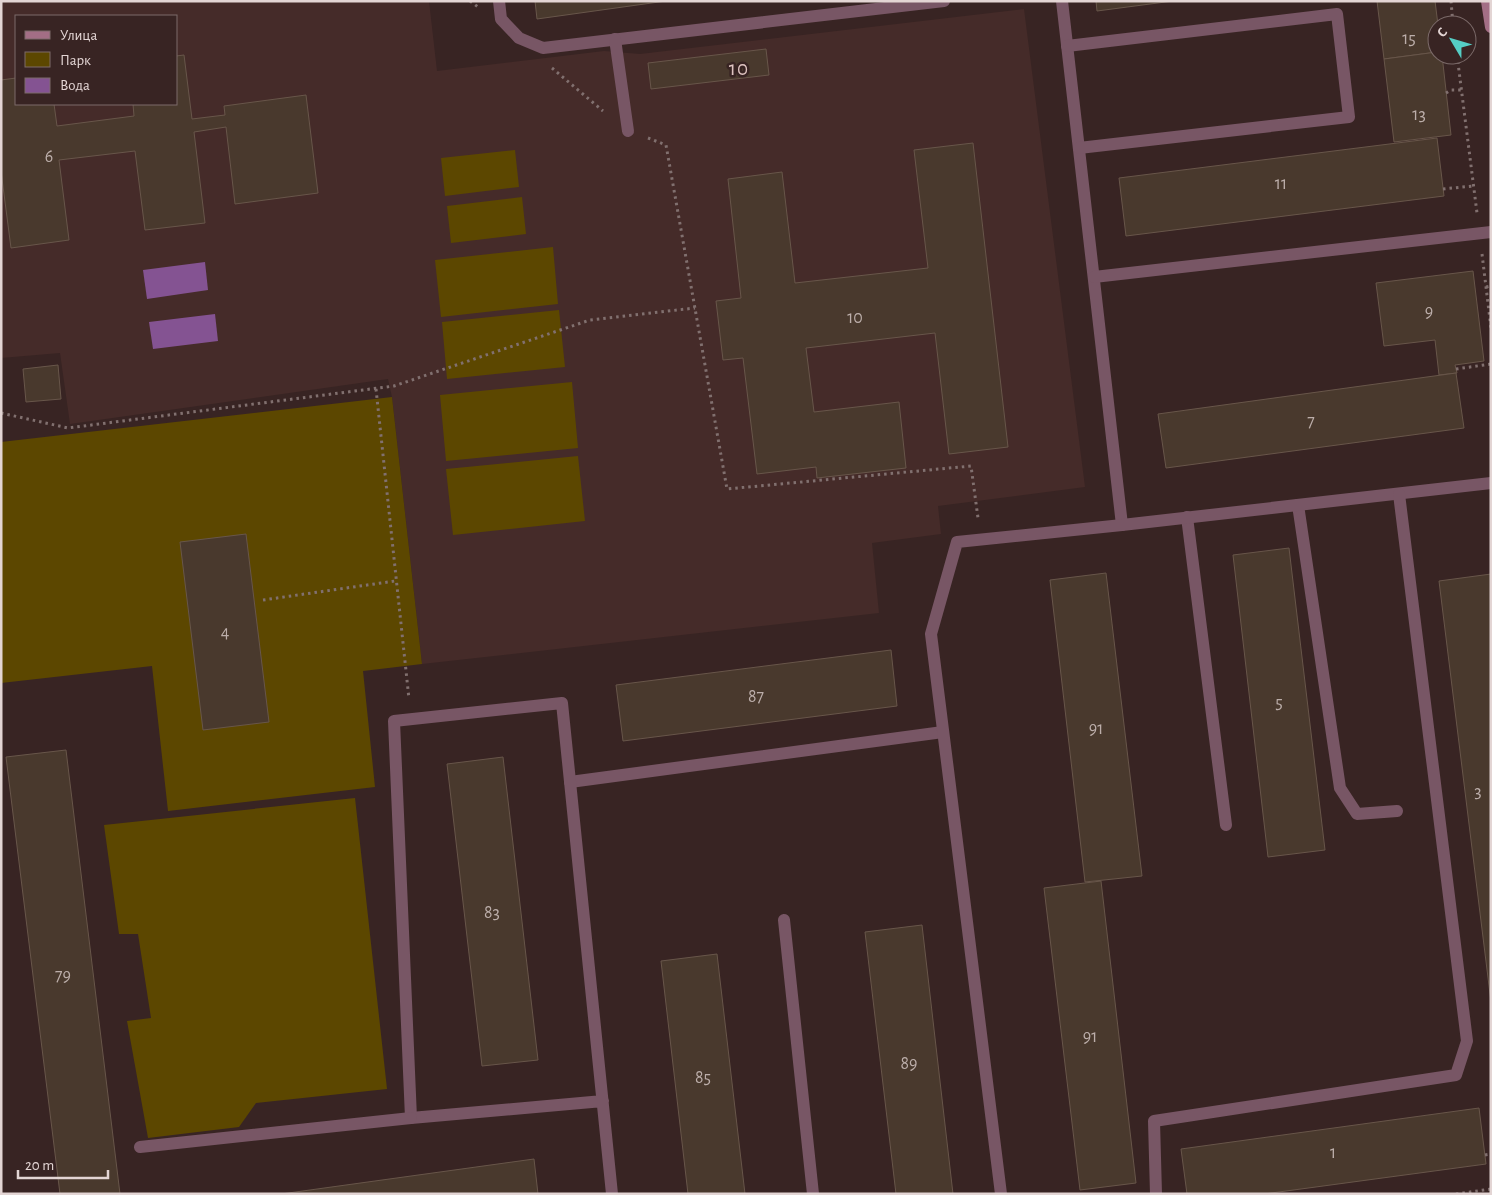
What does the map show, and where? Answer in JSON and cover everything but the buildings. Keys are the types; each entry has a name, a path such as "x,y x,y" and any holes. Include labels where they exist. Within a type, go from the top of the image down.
{"street":[{"path":"1487,1 1491,27"}],"lane":[{"path":"499,1 502,19 507,26 519,38 543,48 902,4 944,1"},
{"path":"1062,1 1122,525"},
{"path":"1067,46 1337,14 1349,117 1079,148"},
{"path":"614,39 628,131"},
{"path":"1094,277 1485,233"},
{"path":"1001,1194 931,634 957,542 1491,483"},
{"path":"1156,1194 1154,1121 1456,1075 1467,1041 1399,494"},
{"path":"1298,505 1340,788 1357,814 1397,811"},
{"path":"1187,517 1226,825"},
{"path":"411,1118 394,721 562,703 612,1194"},
{"path":"570,782 943,732"},
{"path":"784,920 813,1194"},
{"path":"140,1147 411,1118 602,1101"}],"path":[{"path":"1451,1 1453,15"},
{"path":"1458,65 1473,186 1485,233 1486,287 1491,328"},
{"path":"1446,88 1461,90"},
{"path":"1446,93 1451,90"},
{"path":"628,131 666,145 727,489 971,466 980,540"},
{"path":"1443,189 1473,186"},
{"path":"1486,287 1491,286"},
{"path":"1,413 68,428 376,389 394,386 590,320 695,308"},
{"path":"1456,369 1491,364"},
{"path":"376,389 411,719"},
{"path":"262,600 396,581"},
{"path":"1485,1154 1491,1154"},
{"path":"1456,1194 1491,1189"}],"shaded area":[{"path":"1,1 429,1 437,71 604,51 640,54 1024,9 1085,487 938,506 941,534 872,543 879,613 422,664 392,397 388,379 70,424 60,353 1,358"}],"green space":[{"path":"515,150 519,187 445,196 441,158"},
{"path":"522,197 526,234 451,243 447,206"},
{"path":"553,247 558,304 441,317 435,260"},
{"path":"559,310 565,367 447,379 442,322"},
{"path":"572,382 578,448 446,461 440,395"},
{"path":"392,397 422,664 363,671 375,787 168,811 152,666 1,683 1,442"},
{"path":"578,456 585,521 453,535 446,469"},
{"path":"355,798 387,1089 256,1103 239,1127 148,1138 127,1021 151,1018 138,934 119,934 104,825"}],"water":[{"path":"205,262 208,290 147,299 143,270"},
{"path":"215,314 218,341 153,349 149,322"}],"district":[{"name":"10","path":"739,68"}]}
